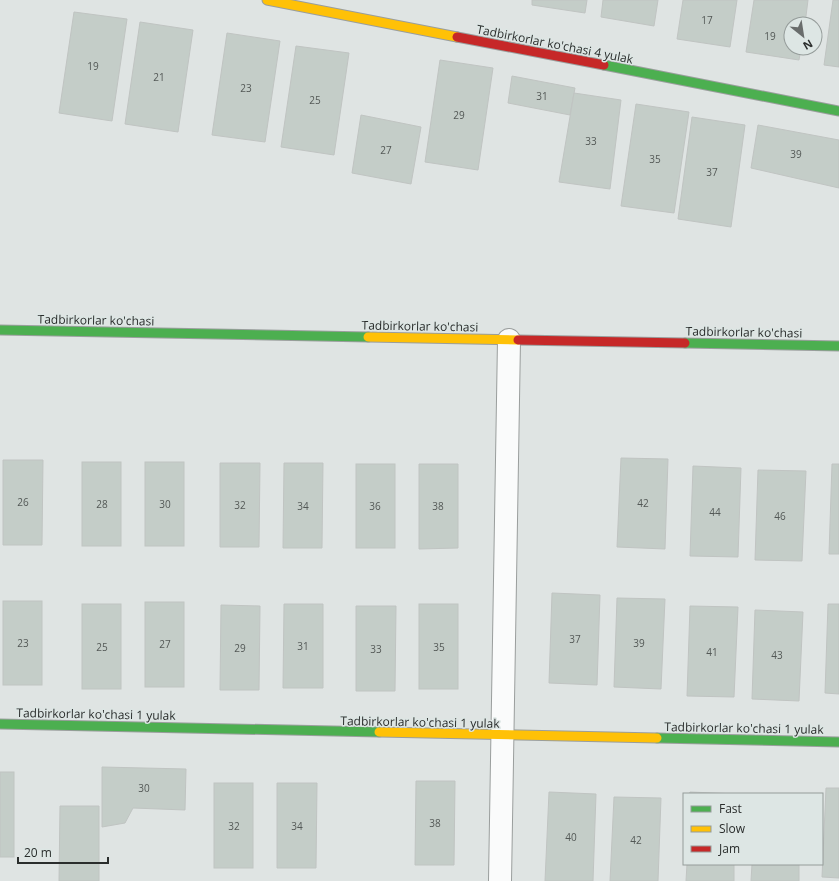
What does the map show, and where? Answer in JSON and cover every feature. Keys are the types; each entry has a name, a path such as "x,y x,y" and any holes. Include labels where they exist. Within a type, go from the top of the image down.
{"street":[{"name":"Tadbirkorlar ko'chasi 4 yulak","path":"267,0 839,111"},
{"name":"Tadbirkorlar ko'chasi","path":"0,330 839,346"},
{"path":"500,881 509,340"},
{"name":"Tadbirkorlar ko'chasi 1 yulak","path":"0,724 503,736 839,742"}],"building":[{"path":"532,0 587,0 585,13 532,5"},
{"path":"603,0 658,0 654,26 601,17"},
{"path":"683,0 737,0 730,47 677,39"},
{"path":"754,0 808,0 806,16 783,16 783,56 800,56 799,60 746,52"},
{"path":"833,0 839,0 839,67 824,65"},
{"path":"74,12 127,19 112,121 59,113"},
{"path":"140,22 193,30 178,132 125,124"},
{"path":"227,33 280,41 265,142 212,135"},
{"path":"296,46 349,53 334,155 281,147"},
{"path":"440,60 493,68 478,170 425,162"},
{"path":"512,76 575,88 570,115 508,103"},
{"path":"574,93 621,100 610,189 559,182"},
{"path":"636,104 689,112 674,213 621,206"},
{"path":"361,115 421,127 411,184 352,173"},
{"path":"692,117 745,125 731,227 678,219"},
{"path":"758,125 839,140 839,188 751,168"},
{"path":"621,458 668,459 665,549 617,547"},
{"path":"3,460 43,460 42,545 3,545"},
{"path":"82,462 121,462 121,546 82,546"},
{"path":"145,462 184,462 184,546 145,546"},
{"path":"220,463 260,463 259,547 220,547"},
{"path":"284,463 323,463 322,548 283,548"},
{"path":"356,464 395,464 395,548 356,548"},
{"path":"419,464 458,464 458,548 419,549"},
{"path":"832,464 839,464 839,554 829,554"},
{"path":"693,466 741,468 738,557 690,556"},
{"path":"758,470 806,471 802,561 755,560"},
{"path":"552,593 600,595 597,685 549,683"},
{"path":"617,598 665,599 661,689 614,687"},
{"path":"3,601 42,601 42,685 3,685"},
{"path":"145,602 184,602 184,687 145,687"},
{"path":"82,604 121,604 121,689 82,689"},
{"path":"284,604 323,604 323,688 283,688"},
{"path":"419,604 458,604 458,689 419,689"},
{"path":"828,604 839,604 839,694 825,693"},
{"path":"221,605 260,606 259,690 220,690"},
{"path":"356,606 396,606 395,691 356,691"},
{"path":"690,606 738,607 734,697 687,696"},
{"path":"755,610 803,612 799,701 752,699"},
{"path":"102,767 186,769 185,810 133,808 125,823 102,827"},
{"path":"0,772 14,772 14,857 0,857"},
{"path":"416,781 455,781 454,865 415,865"},
{"path":"214,783 253,783 253,868 214,868"},
{"path":"277,783 317,783 316,868 277,868"},
{"path":"826,788 839,788 839,878 822,877"},
{"path":"549,792 596,794 593,881 545,881"},
{"path":"690,792 714,793 690,793"},
{"path":"614,797 661,798 658,881 610,881"},
{"path":"60,806 99,806 99,881 59,881"},
{"path":"687,865 734,865 734,881 686,881"},
{"path":"752,865 799,865 799,881 751,881"}],"traffic: fast":[{"path":"604,65 839,111"},
{"path":"0,330 368,337"},
{"path":"685,343 839,346"},
{"path":"0,724 379,732"},
{"path":"657,738 839,742"}],"traffic: slow":[{"path":"267,0 457,37"},
{"path":"368,337 518,340"},
{"path":"379,732 657,738"}],"traffic: jam":[{"path":"457,37 604,65"},
{"path":"518,340 685,343"}]}
